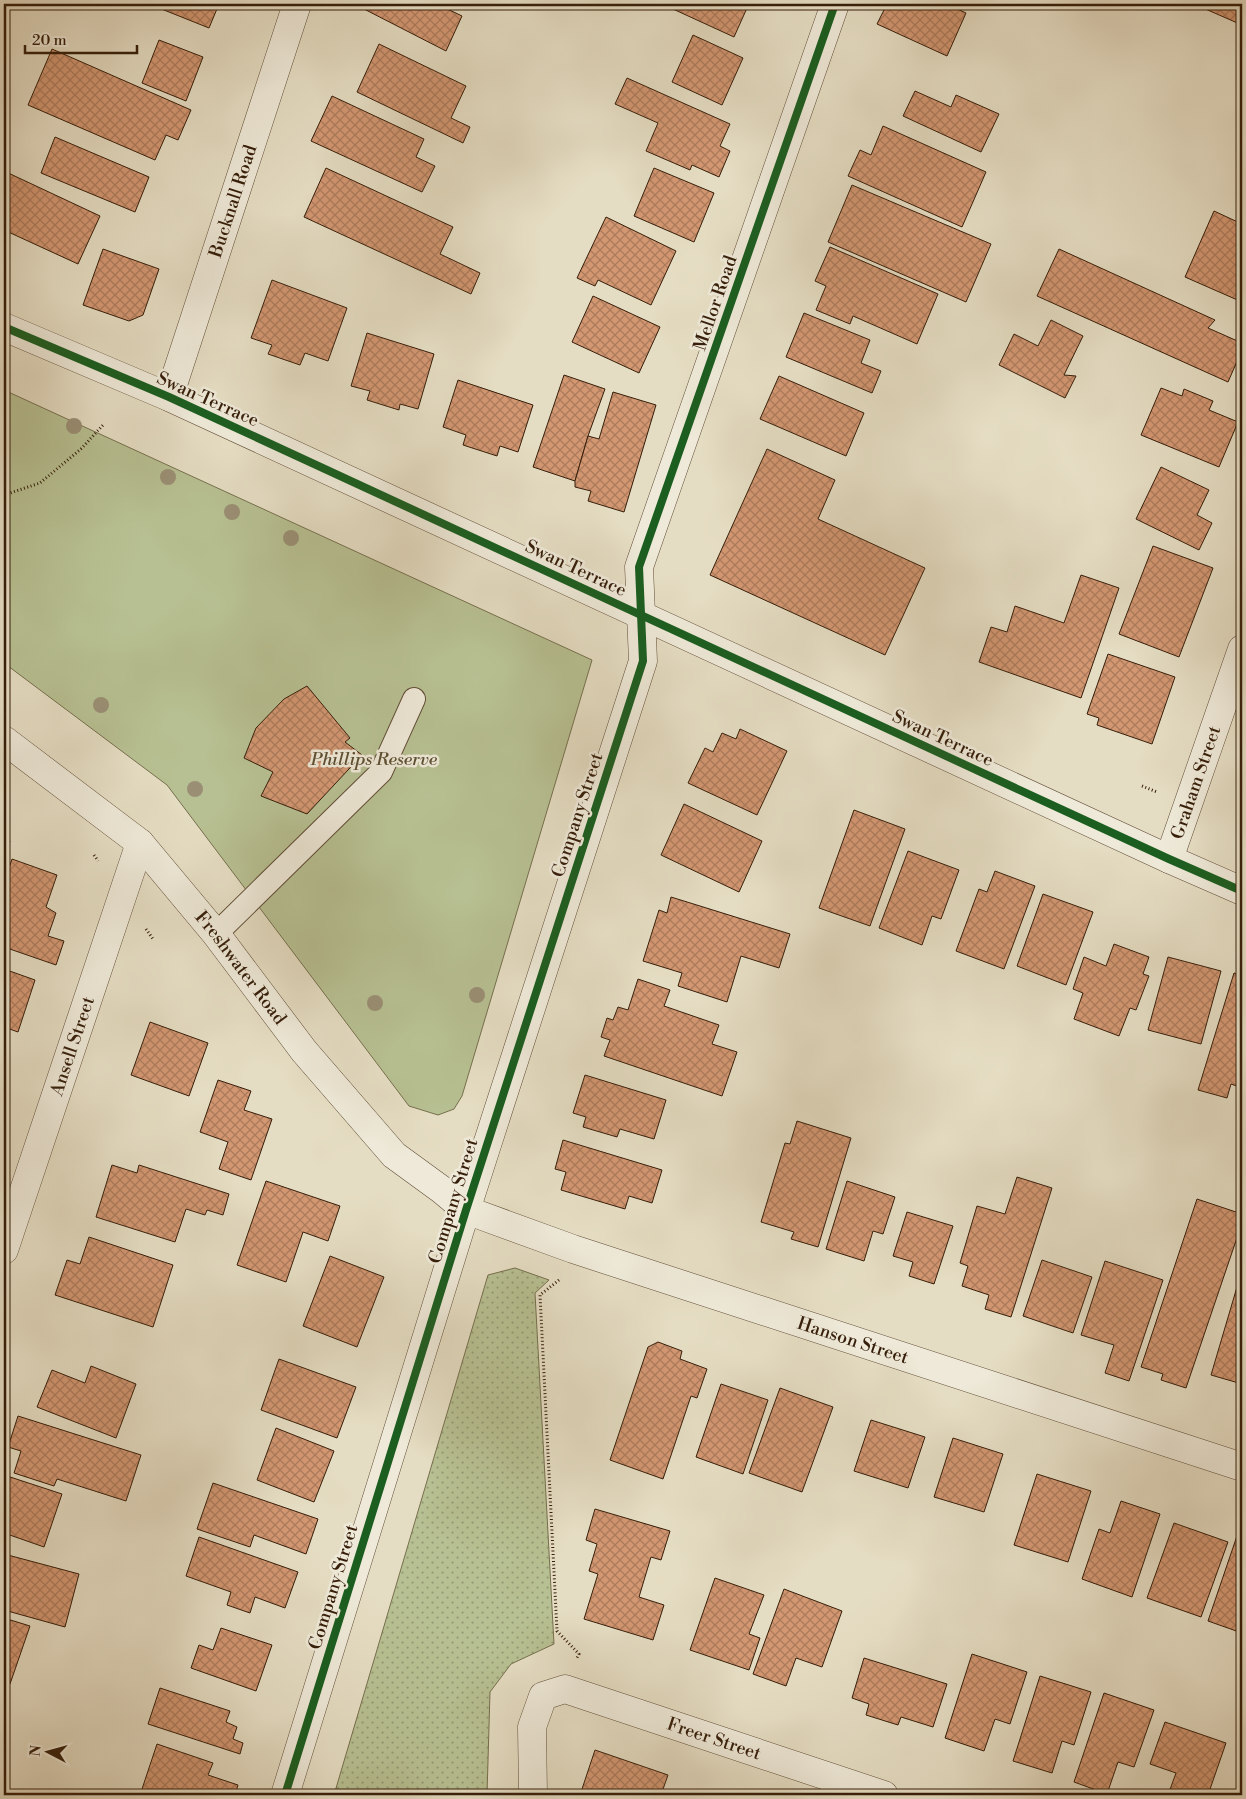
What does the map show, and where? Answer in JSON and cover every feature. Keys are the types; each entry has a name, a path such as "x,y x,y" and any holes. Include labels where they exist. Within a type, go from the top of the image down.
{"street":[{"name":"Bucknall Road","path":"169,397 297,4"},
{"name":"Mellor Road","path":"640,615 639,567 835,4"},
{"name":"Swan Terrace","path":"4,327 169,397 1242,891"},
{"name":"Company Street","path":"284,1795 466,1210 643,661 640,615"},
{"name":"Graham Street","path":"1169,859 1242,649"},
{"name":"Freshwater Road","path":"4,740 140,843 216,934 304,1051 394,1155 466,1210"},
{"name":"Ansell Street","path":"4,1250 140,843"},
{"name":"Hanson Street","path":"466,1210 573,1249 1242,1467"},
{"path":"533,1795 532,1727 554,1693"},
{"name":"Freer Street","path":"554,1693 884,1795"}],"lane":[{"path":"216,934 381,772 414,699"}],"path":[{"path":"4,495 40,483 82,448 103,424"},
{"path":"554,1693 579,1654 558,1631 540,1295 562,1278 573,1249"}],"green space":[{"name":"Phillips Reserve","path":"4,390 592,660 462,1096 454,1109 438,1115 409,1106 167,785 4,663"},
{"path":"515,1268 549,1280 535,1293 554,1644 511,1664 490,1692 487,1795 334,1795 488,1275"}],"building":[{"path":"149,4 219,4 209,28"},
{"path":"367,4 437,4 462,16 446,51 364,9"},
{"path":"662,4 737,4 747,8 734,37"},
{"path":"887,4 947,4 966,13 947,56 877,24"},
{"path":"1194,4 1242,4 1242,25"},
{"path":"693,35 743,58 722,105 672,82"},
{"path":"159,40 203,57 186,101 142,83"},
{"path":"379,44 466,86 451,118 470,127 463,143 357,92"},
{"path":"52,49 191,110 178,140 166,135 155,160 28,105"},
{"path":"627,78 730,124 720,146 730,151 719,177 692,165 690,170 646,151 658,123 615,104"},
{"path":"915,91 951,107 956,95 999,114 981,152 903,116"},
{"path":"332,96 424,139 416,157 435,166 422,192 311,141"},
{"path":"883,126 986,172 962,227 848,176 860,150 871,155"},
{"path":"55,137 149,177 135,212 41,173"},
{"path":"326,168 453,227 440,254 480,273 471,294 304,217"},
{"path":"654,168 714,193 694,242 634,216"},
{"path":"4,171 100,216 78,264 4,230"},
{"path":"852,185 991,244 966,302 828,242"},
{"path":"1214,211 1242,224 1242,302 1185,277"},
{"path":"606,217 676,251 651,305 598,280 595,286 577,278"},
{"path":"830,247 938,294 917,344 853,316 850,324 816,310 826,286 815,281"},
{"path":"103,249 159,269 143,315 129,321 83,305"},
{"path":"1059,249 1215,320 1208,328 1242,343 1242,350 1228,382 1037,296"},
{"path":"272,280 347,308 328,361 305,353 300,365 268,354 272,345 251,338"},
{"path":"593,296 660,327 639,373 572,342"},
{"path":"804,313 870,340 861,363 881,371 872,393 786,357"},
{"path":"1051,320 1083,336 1064,375 1076,376 1065,398 999,365 1014,334 1038,346"},
{"path":"367,333 434,354 418,409 400,404 399,410 367,400 370,391 351,386"},
{"path":"564,375 605,389 588,436 575,481 533,467"},
{"path":"779,376 864,413 846,456 760,419"},
{"path":"458,380 533,405 518,452 500,446 497,456 463,445 466,435 443,427"},
{"path":"1161,388 1182,396 1184,389 1213,401 1209,410 1238,422 1219,467 1141,435"},
{"path":"613,392 656,405 624,512 588,501 591,491 575,487 588,436 599,439"},
{"path":"767,449 835,480 818,519 925,568 885,655 710,575"},
{"path":"1161,467 1209,490 1197,515 1212,523 1199,550 1136,519"},
{"path":"1153,546 1213,568 1179,657 1119,634"},
{"path":"1081,575 1119,588 1081,698 979,662 991,627 1007,632 1015,606 1064,623"},
{"path":"1108,654 1175,677 1152,744 1097,725 1099,718 1087,714"},
{"path":"307,686 350,738 345,742 362,755 307,814 261,796 273,772 244,758 256,728 284,699"},
{"path":"740,729 787,751 757,815 688,783 705,748 713,752 722,733 736,739"},
{"path":"684,804 762,841 739,892 661,855"},
{"path":"854,810 905,829 870,926 819,908"},
{"path":"4,838 10,841 4,858"},
{"path":"908,851 959,870 941,919 932,916 922,945 879,928"},
{"path":"12,859 57,875 46,907 56,913 48,936 64,941 56,965 4,947 4,884"},
{"path":"995,871 1035,886 1004,969 956,951 979,889 987,892"},
{"path":"1043,894 1093,912 1066,985 1017,966"},
{"path":"671,897 790,934 779,968 741,956 727,1002 678,986 682,973 643,961 659,910 667,913"},
{"path":"1114,944 1149,957 1143,974 1149,976 1136,1010 1130,1008 1119,1036 1074,1019 1083,993 1073,989 1084,957 1106,966"},
{"path":"1168,957 1221,971 1201,1044 1148,1030"},
{"path":"4,969 35,980 18,1032 4,1027"},
{"path":"1234,973 1242,975 1242,1088 1231,1084 1227,1098 1198,1090"},
{"path":"638,979 670,990 664,1006 719,1025 712,1044 737,1052 722,1096 604,1056 610,1040 601,1037 607,1018 613,1020 618,1007 628,1010"},
{"path":"150,1022 208,1043 189,1096 131,1075"},
{"path":"585,1075 666,1100 654,1139 620,1129 617,1137 583,1127 586,1117 573,1113"},
{"path":"218,1080 251,1091 244,1110 272,1119 251,1180 219,1169 228,1142 200,1132"},
{"path":"797,1121 851,1138 818,1247 791,1239 794,1232 761,1222 785,1143 790,1144"},
{"path":"563,1140 662,1170 652,1203 629,1196 625,1209 561,1190 566,1172 555,1169"},
{"path":"112,1165 137,1173 139,1165 229,1194 223,1215 207,1210 205,1215 186,1209 175,1242 96,1217"},
{"path":"1017,1177 1052,1188 1011,1317 985,1309 989,1295 962,1286 968,1266 960,1263 977,1206 1005,1214"},
{"path":"266,1181 340,1206 328,1241 303,1232 286,1282 237,1265"},
{"path":"847,1181 895,1197 883,1234 873,1231 864,1261 826,1249"},
{"path":"1197,1199 1242,1214 1242,1223 1186,1388 1161,1380 1163,1374 1141,1367"},
{"path":"907,1212 953,1226 934,1284 909,1276 913,1262 893,1256"},
{"path":"89,1237 173,1265 153,1327 55,1295 67,1260 80,1264"},
{"path":"330,1256 384,1277 357,1347 303,1326"},
{"path":"1042,1260 1092,1277 1073,1333 1023,1316"},
{"path":"1105,1261 1163,1280 1129,1381 1105,1373 1114,1345 1081,1335"},
{"path":"1242,1270 1242,1384 1211,1375"},
{"path":"658,1342 682,1351 680,1359 707,1369 697,1398 691,1396 663,1479 610,1460 648,1347"},
{"path":"279,1359 356,1387 337,1438 261,1410"},
{"path":"91,1366 136,1384 116,1438 37,1407 52,1370 85,1383"},
{"path":"721,1384 768,1400 743,1474 696,1457"},
{"path":"780,1388 833,1407 802,1492 749,1473"},
{"path":"18,1416 141,1455 126,1501 57,1479 54,1486 14,1473 21,1451 8,1447"},
{"path":"871,1420 925,1437 908,1488 854,1471"},
{"path":"276,1428 334,1451 314,1502 257,1480"},
{"path":"953,1438 1003,1454 984,1512 934,1497"},
{"path":"1037,1474 1091,1491 1068,1562 1014,1545"},
{"path":"4,1475 62,1494 44,1547 4,1533"},
{"path":"213,1483 318,1519 306,1554 254,1535 250,1547 197,1529"},
{"path":"1121,1501 1160,1514 1132,1597 1082,1579 1099,1529 1110,1533"},
{"path":"595,1509 670,1531 661,1560 651,1557 639,1597 664,1605 653,1640 584,1619 598,1574 589,1571 597,1544 586,1540"},
{"path":"1174,1523 1228,1542 1201,1617 1147,1598"},
{"path":"1239,1530 1242,1531 1242,1633 1208,1621"},
{"path":"199,1537 298,1572 285,1608 255,1597 250,1613 227,1605 231,1592 186,1576"},
{"path":"4,1554 79,1574 65,1627 4,1610 8,1585 4,1584"},
{"path":"715,1578 764,1595 749,1634 760,1638 749,1670 690,1650"},
{"path":"784,1589 842,1611 822,1667 796,1658 786,1686 753,1674"},
{"path":"4,1618 30,1626 10,1684 4,1682"},
{"path":"221,1628 272,1645 256,1691 191,1668 199,1645 213,1650"},
{"path":"972,1654 1027,1672 1010,1724 995,1719 984,1751 945,1738"},
{"path":"864,1658 947,1684 933,1727 901,1717 898,1725 866,1715 869,1704 852,1698"},
{"path":"1040,1676 1091,1692 1074,1745 1062,1741 1052,1773 1013,1761"},
{"path":"160,1688 230,1711 226,1722 237,1727 233,1739 243,1743 240,1754 148,1724"},
{"path":"1104,1693 1154,1710 1134,1767 1118,1762 1107,1794 1074,1782"},
{"path":"1165,1722 1226,1743 1208,1795 1168,1795 1176,1773 1150,1764"},
{"path":"157,1744 213,1763 208,1775 238,1785 235,1795 140,1795"},
{"path":"595,1750 668,1775 661,1795 580,1795"}],"cycle path":[{"path":"285,1795 466,1210 643,661 639,567 835,4"},
{"path":"4,327 169,397 1242,891"}]}
